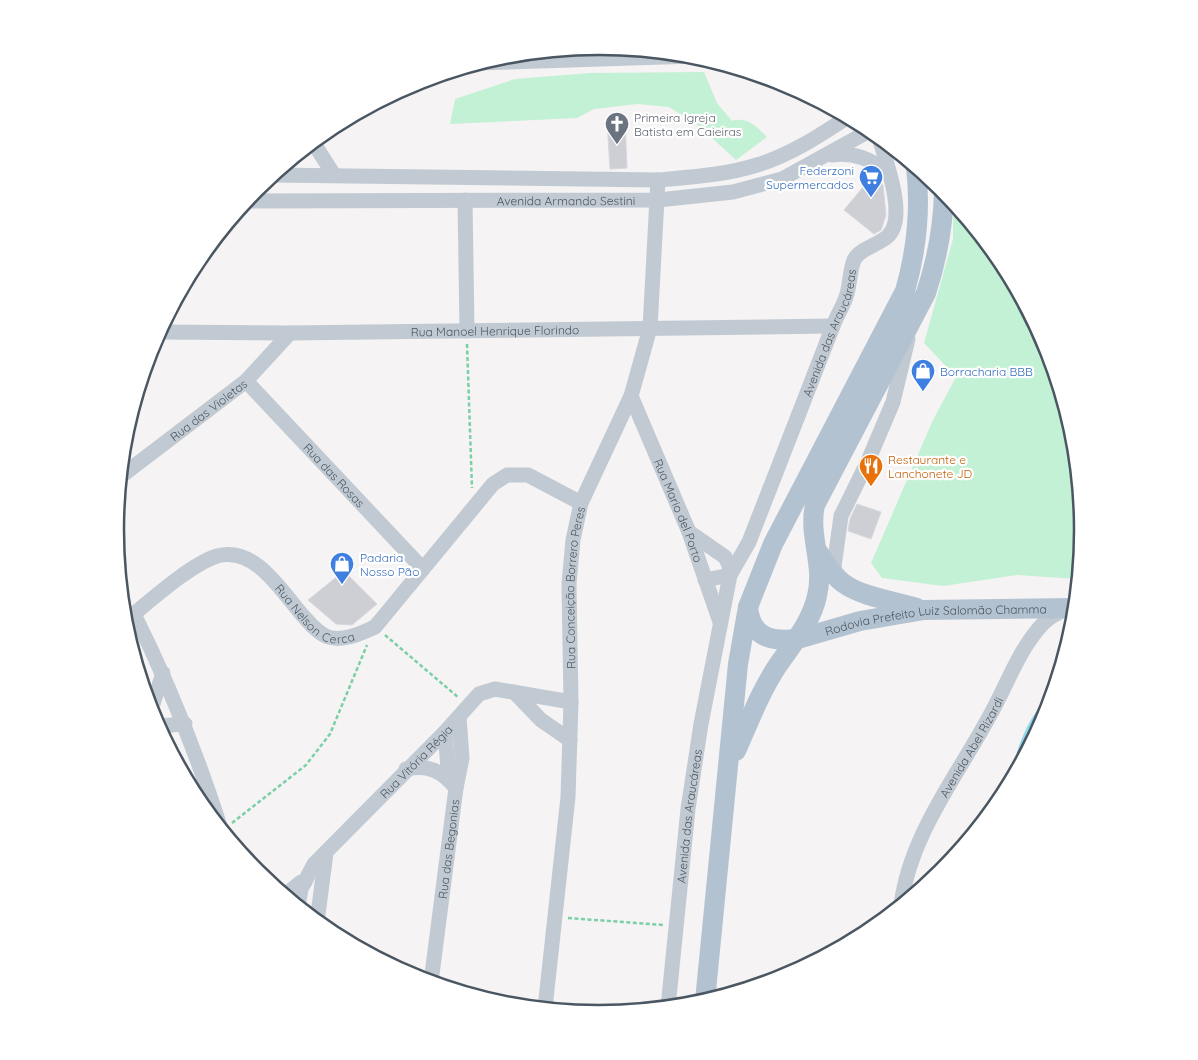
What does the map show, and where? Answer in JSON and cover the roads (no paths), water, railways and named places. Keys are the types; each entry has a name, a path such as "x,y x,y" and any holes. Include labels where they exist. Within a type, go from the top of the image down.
{"main road":[{"path":"705,993 739,655 748,606 786,518 906,291 914,260 919,223 917,177"},
{"path":"729,767 763,691 778,665 798,639 810,615 820,580 812,526 815,506 911,324 936,265 943,203"},
{"path":"816,548 833,574 854,589 924,610"},
{"name":"Rodovia Prefeito Luiz Salomão Chamma","path":"748,606 750,620 754,629 761,634 778,640 798,639 860,620 924,610 1067,608"},
{"path":"763,691 786,666 814,643 860,620"}],"street":[{"path":"529,60 616,56"},
{"name":"Avenida Armando Sestini","path":"284,175 658,180 701,176 756,165 806,144 841,121"},
{"name":"Avenida Armando Sestini","path":"258,200 658,200 733,192 782,179 863,135"},
{"path":"316,148 334,175"},
{"name":"Avenida das Araucáreas","path":"669,1000 688,809 700,724 730,575 749,542 846,296 855,260 860,253 888,237 894,226 896,203 882,149"},
{"path":"828,155 852,154 865,158 889,173"},
{"name":"Rua Conceição Borrero Peres","path":"546,1002 566,822 571,702 570,584 573,540 581,503 631,396 650,328 658,180"},
{"path":"466,200 467,330"},
{"path":"833,574 841,516 868,461 892,402 911,324"},
{"name":"Rua Manoel Henrique Florindo","path":"167,332 290,333 833,326"},
{"name":"Rua das Violetas","path":"128,472 246,381 290,333"},
{"name":"Rua das Rosas","path":"246,381 423,569"},
{"name":"Rua Mario del Porto","path":"631,396 689,532 698,563 718,611 720,625"},
{"name":"Rua Nelson Cerca","path":"132,616 190,571 217,556 229,555 244,557 257,564 315,629 327,637 348,637 375,627 493,484 507,475 528,475 581,503"},
{"path":"689,532 728,561 730,575 705,580"},
{"path":"698,563 710,556 749,542"},
{"name":"Avenida Abel Rizardi","path":"903,894 910,862 932,814 991,714 1022,654 1047,620 1067,610"},
{"path":"133,625 164,673 224,821"},
{"path":"155,699 164,673"},
{"name":"Rua Vitória Régia","path":"298,897 314,864 406,769 445,732 479,694 488,690 514,692 571,702"},
{"path":"514,692 541,720 570,740"},
{"name":"Rua das Begonias","path":"452,784 462,758 463,711"},
{"path":"166,725 185,724"},
{"name":"Rua das Begonias","path":"431,974 452,784 445,732"},
{"path":"406,769 426,767 435,769 452,784"},
{"path":"314,910 321,886 326,852"},
{"path":"304,882 321,886"},
{"name":"Rua Vitória Régia","path":"291,891 304,882"}],"waterway":[{"path":"1020,750 1037,714"}],"place":[{"name":"Primeira Igreja Batista em Caieiras","path":"617,145"},
{"name":"Federzoni Supermercados","path":"871,198"},
{"name":"Borracharia BBB","path":"923,392"},
{"name":"Restaurante e Lanchonete JD","path":"871,487"},
{"name":"Padaria Nosso Pão","path":"342,585"}]}
